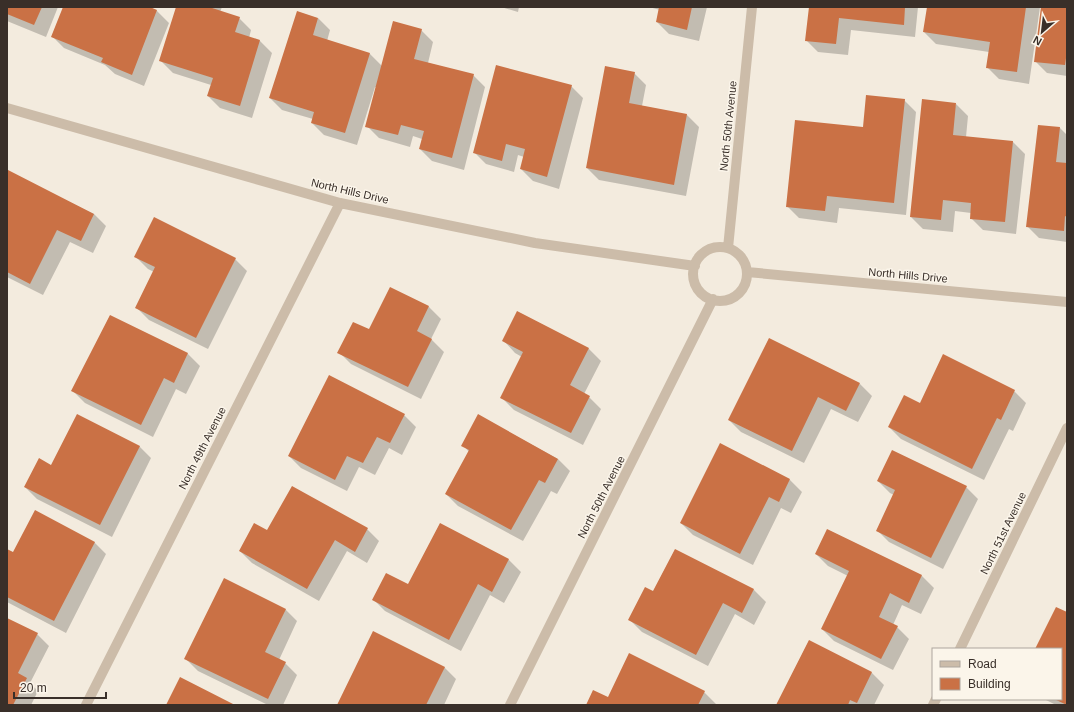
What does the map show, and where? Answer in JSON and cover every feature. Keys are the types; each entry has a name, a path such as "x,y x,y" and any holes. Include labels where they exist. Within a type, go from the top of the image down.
{"street":[{"name":"North 50th Avenue","path":"728,248 752,7"},
{"name":"North Hills Drive","path":"7,108 340,203 535,243 695,266"},
{"name":"North 49th Avenue","path":"86,705 340,203"},
{"path":"711,248 728,248 735,251 746,264 746,281 743,288 737,295 730,299 713,299 705,296 699,290 695,282 695,266 698,258 711,248"},
{"name":"North Hills Drive","path":"747,272 1067,302"},
{"name":"North 50th Avenue","path":"510,705 713,299"},
{"name":"North 51st Avenue","path":"960,648 1067,428"}],"building":[{"path":"7,7 42,7 34,25 7,14"},
{"path":"63,7 150,7 157,10 132,75 101,62 103,58 51,37"},
{"path":"176,7 209,7 240,17 235,32 260,40 240,106 207,96 213,78 159,61"},
{"path":"659,7 692,7 687,30 656,22"},
{"path":"809,7 905,7 904,25 839,18 836,44 805,41"},
{"path":"927,7 1026,7 1017,72 986,68 990,42 923,32"},
{"path":"1041,7 1067,7 1067,51 1065,65 1034,62"},
{"path":"297,11 318,18 313,35 370,53 345,133 311,123 314,112 269,98"},
{"path":"393,21 422,29 414,59 474,74 452,158 419,149 424,131 401,125 398,135 365,127"},
{"path":"496,65 572,85 547,177 520,169 525,149 506,144 502,161 473,153"},
{"path":"605,66 635,72 629,103 687,114 674,185 586,168"},
{"path":"866,95 905,99 894,203 827,196 825,211 786,207 795,120 863,127"},
{"path":"922,99 956,103 953,135 1013,141 1005,222 970,219 971,203 943,200 941,220 910,217"},
{"path":"1038,125 1060,127 1056,162 1067,163 1067,217 1065,216 1064,231 1026,227"},
{"path":"8,170 94,214 81,241 57,230 30,284 7,272"},
{"path":"154,217 236,258 196,338 135,308 155,267 134,257"},
{"path":"390,287 429,306 417,331 432,339 408,387 337,353 353,322 369,329"},
{"path":"517,311 589,348 570,385 590,396 571,433 500,398 523,352 502,341"},
{"path":"110,315 188,353 174,383 164,378 141,425 71,391"},
{"path":"769,338 860,383 846,411 818,397 792,451 728,420"},
{"path":"943,354 1015,390 1001,420 997,418 972,469 888,427 904,395 920,403"},
{"path":"329,375 405,414 390,443 377,437 363,463 347,456 335,480 288,456"},
{"path":"77,414 140,446 100,525 24,487 39,458 51,465"},
{"path":"478,414 558,459 545,483 539,480 511,530 445,494 469,450 461,446"},
{"path":"720,443 790,479 779,502 769,497 740,554 680,523"},
{"path":"892,450 967,486 931,558 876,531 895,490 877,481"},
{"path":"292,486 368,528 355,552 335,540 307,589 239,551 254,523 267,530"},
{"path":"35,510 95,542 54,621 7,597 7,549 13,552"},
{"path":"440,523 509,559 492,592 478,584 449,640 372,600 386,573 408,584"},
{"path":"827,529 922,575 909,603 890,593 879,617 898,626 881,659 821,629 849,571 815,554"},
{"path":"675,549 754,589 742,613 723,603 696,655 628,620 645,587 653,591"},
{"path":"224,578 286,609 265,652 286,662 268,699 184,659"},
{"path":"1056,607 1067,612 1067,705 1056,700 1062,700 1062,648 1036,648"},
{"path":"7,618 38,633 18,673 27,678 13,705 7,705"},
{"path":"373,631 445,667 426,705 337,705"},
{"path":"809,640 872,672 857,703 850,700 848,705 776,705"},
{"path":"629,653 705,691 698,705 586,705 593,690 608,697"},
{"path":"180,677 235,705 166,705"}]}
